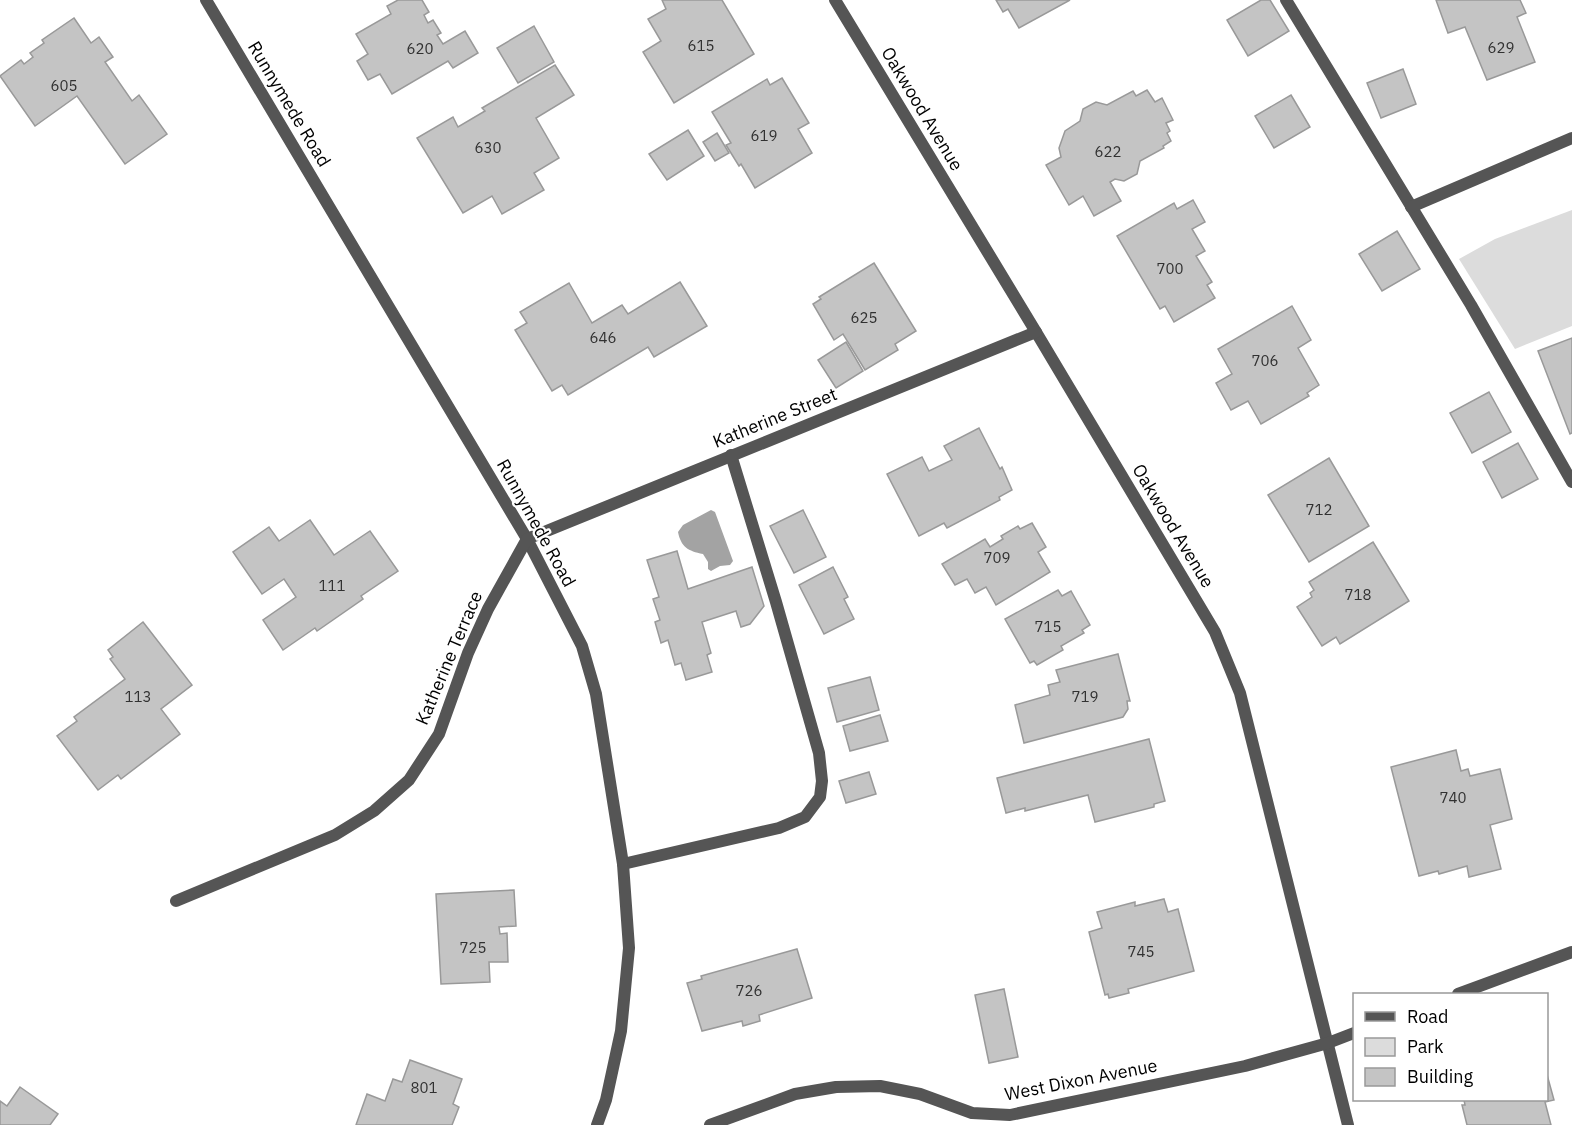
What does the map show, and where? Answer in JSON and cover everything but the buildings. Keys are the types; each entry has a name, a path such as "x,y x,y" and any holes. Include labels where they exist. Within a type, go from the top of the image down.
{"street":[{"name":"Runnymede Road","path":"206,0 527,539 582,646 596,694 623,864 629,948 621,1031 606,1100 597,1125"},
{"name":"Oakwood Avenue","path":"835,0 1215,632 1240,693 1348,1125"},
{"path":"1286,0 1472,305 1572,482"},
{"path":"1411,207 1572,138"},
{"name":"Katherine Street","path":"527,539 1036,332"},
{"path":"623,864 779,828 805,817 820,797 822,781 819,753 731,455"},
{"name":"Katherine Terrace","path":"176,901 335,835 374,811 409,780 439,734 468,652 488,609 527,539"},
{"path":"1461,993 1572,952"},
{"name":"West Dixon Avenue","path":"710,1125 795,1094 836,1087 880,1086 920,1094 972,1113 1010,1115 1245,1066 1328,1043 1353,1033"}],"green space":[{"path":"1572,210 1572,326 1515,349 1459,259 1495,239"}],"shaded area":[{"path":"711,510 715,512 733,561 730,565 720,566 711,571 708,569 708,562 703,554 686,547 678,532 683,525"}]}
